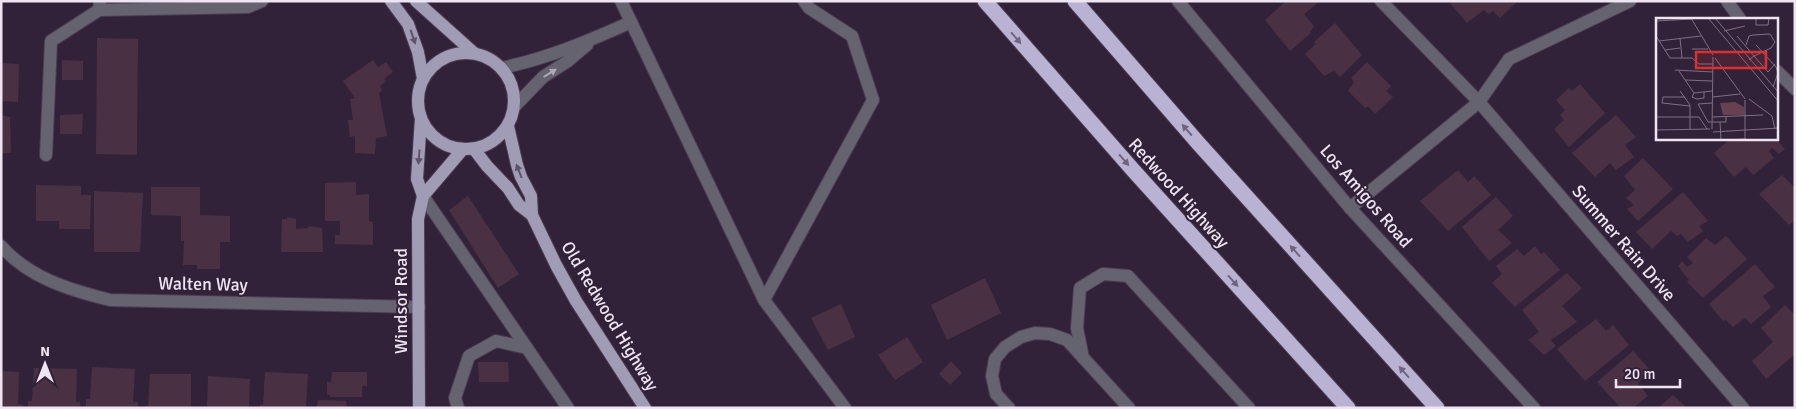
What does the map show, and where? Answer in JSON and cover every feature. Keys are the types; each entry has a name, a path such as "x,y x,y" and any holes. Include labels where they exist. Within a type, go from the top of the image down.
{"highway":[{"name":"Redwood Highway","path":"985,1 1126,163 1348,408"},
{"path":"1075,1 1199,144 1437,408"}],"main road":[{"path":"391,1 408,24 418,52 423,79"},
{"path":"416,1 474,53"},
{"path":"458,53 474,53 486,56 508,75 514,90 515,106 508,126 499,137 487,145 468,149 450,147 437,140 427,130 421,118 418,92 423,79 432,67 444,58 458,53"},
{"name":"Windsor Road","path":"421,118 417,179 423,196"},
{"name":"Old Redwood Highway","path":"508,126 517,166 531,196 532,215 556,265 576,302 645,408"},
{"name":"Windsor Road","path":"419,408 418,219 423,196 468,149"},
{"name":"Old Redwood Highway","path":"468,149 508,188 519,205 532,215"}],"street":[{"path":"46,155 51,41 100,6 248,7 262,1"},
{"path":"621,1 764,300 846,408"},
{"path":"764,300 873,100 852,36 809,8 804,1"},
{"name":"Los Amigos Road","path":"1178,1 1350,208 1534,408"},
{"name":"Summer Rain Drive","path":"1381,1 1479,102 1743,408"},
{"path":"1350,208 1479,102 1509,59 1630,1"},
{"path":"1727,1 1739,18"},
{"path":"500,68 529,62 592,40 631,22"},
{"path":"515,106 543,77 568,61 592,40"},
{"path":"1778,72 1795,89"},
{"path":"423,196 568,408"},
{"name":"Walten Way","path":"1,246 11,257 39,276 72,290 110,300 419,307"},
{"path":"1083,358 1078,328 1080,288 1103,274 1128,276 1249,408"},
{"path":"1009,408 996,394 992,376 995,359 1005,347 1020,337 1034,333 1050,334 1067,340 1129,408"},
{"path":"458,408 455,398 469,356 496,341 527,348"}],"building":[{"path":"1286,1 1320,1 1304,14 1314,26 1311,33 1290,51 1265,20"},
{"path":"1452,1 1518,1 1500,18 1493,11 1488,14 1484,10 1467,23 1450,3"},
{"path":"1335,23 1362,55 1340,77 1334,71 1324,76 1305,54 1316,44 1314,42"},
{"path":"97,38 138,39 137,155 96,154"},
{"path":"62,60 83,61 83,80 62,80"},
{"path":"373,60 378,67 386,62 393,72 384,79 386,81 380,86 382,91 379,93 387,136 376,138 375,154 355,153 355,136 350,137 348,120 353,120 350,99 355,98 343,81"},
{"path":"1367,62 1391,86 1386,91 1393,97 1375,114 1368,106 1365,108 1348,91 1354,82 1351,78"},
{"path":"1,63 19,64 18,102 1,101"},
{"path":"1580,84 1605,113 1569,147 1554,129 1564,120 1560,115 1565,110 1556,100 1569,88 1572,91"},
{"path":"83,114 82,134 60,134 60,115"},
{"path":"1,115 10,117 11,153 1,153"},
{"path":"1616,115 1636,137 1625,145 1634,157 1616,170 1610,163 1595,177 1572,153"},
{"path":"1729,140 1777,140 1785,149 1779,154 1772,148 1769,151 1774,158 1753,175 1746,167 1734,177 1714,153"},
{"path":"1643,158 1673,189 1638,221 1627,209 1634,205 1626,198 1635,190 1624,176"},
{"path":"1458,170 1468,182 1474,176 1491,195 1448,231 1420,201"},
{"path":"1782,175 1795,186 1795,219 1789,225 1759,194"},
{"path":"356,182 356,195 369,194 369,221 373,222 373,245 335,244 335,235 340,235 340,221 325,221 325,183"},
{"path":"36,185 81,186 81,195 91,195 90,229 59,229 59,221 36,221"},
{"path":"151,187 200,187 200,215 230,216 230,242 220,242 220,269 197,269 197,265 183,265 184,241 181,241 181,216 151,215"},
{"path":"94,191 143,193 140,252 94,252"},
{"path":"1683,192 1708,221 1699,226 1703,231 1688,242 1681,234 1677,236 1671,231 1652,249 1636,232"},
{"path":"468,196 519,274 498,288 449,210"},
{"path":"1496,197 1513,216 1498,230 1512,243 1489,261 1462,227"},
{"path":"287,217 296,219 296,229 308,228 309,226 322,228 323,252 281,252 282,219 287,219"},
{"path":"1726,236 1747,259 1703,298 1687,282 1689,280 1678,266 1682,261 1687,267 1693,263 1687,257 1706,238 1715,245"},
{"path":"1535,246 1541,254 1544,252 1560,270 1515,307 1492,283 1502,274 1496,266 1517,249 1524,256"},
{"path":"1755,264 1775,287 1763,296 1771,307 1751,324 1745,318 1733,327 1726,320 1723,321 1709,304"},
{"path":"1567,273 1582,288 1562,306 1577,322 1551,340 1556,346 1544,355 1528,340 1539,332 1522,310"},
{"path":"985,278 1001,313 947,340 931,305"},
{"path":"841,304 855,337 828,350 811,318"},
{"path":"1785,305 1795,315 1795,354 1766,379 1752,361 1773,342 1761,328"},
{"path":"1596,319 1606,331 1613,325 1629,345 1585,381 1557,349"},
{"path":"907,337 923,362 895,380 878,355"},
{"path":"1633,351 1650,370 1638,383 1648,396 1633,408 1621,408 1597,382"},
{"path":"951,361 962,373 950,385 939,374"},
{"path":"478,362 508,362 509,382 479,382"},
{"path":"92,367 135,369 133,402 138,402 138,408 86,408 86,399 90,399"},
{"path":"34,368 77,369 76,402 80,402 80,408 28,408 28,401 32,401"},
{"path":"1,371 19,372 18,404 23,405 23,408 1,408"},
{"path":"265,372 308,374 306,406 312,408 259,408 260,405 263,405"},
{"path":"332,372 367,372 367,386 362,386 362,397 330,397 330,395 327,395 327,382 331,382"},
{"path":"150,374 191,374 191,408 148,408"},
{"path":"208,376 250,379 249,408 207,408"},
{"path":"1673,395 1687,408 1658,408"},
{"path":"318,400 346,401 347,408 317,408"}]}
